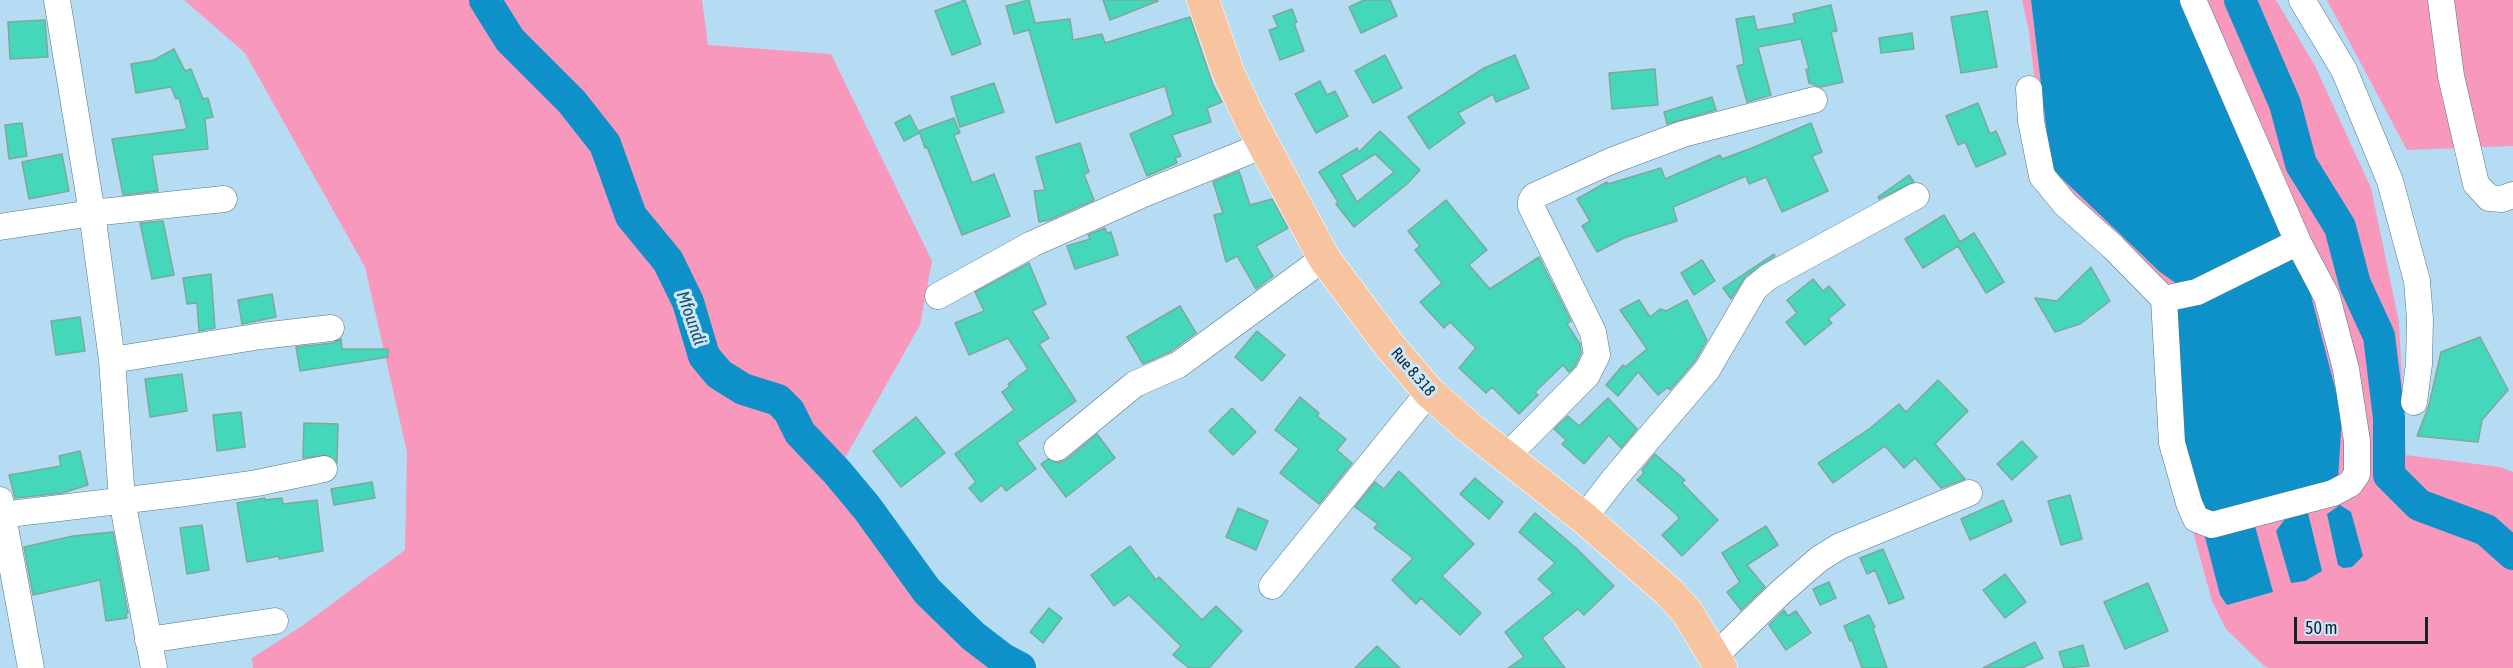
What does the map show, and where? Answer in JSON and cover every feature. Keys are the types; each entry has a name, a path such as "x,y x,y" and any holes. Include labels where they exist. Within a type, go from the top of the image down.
{"main road":[{"name":"Rue 8.318","path":"1203,0 1228,72 1324,258 1389,345 1429,392 1506,457 1584,518 1669,592 1687,612 1718,662"}],"street":[{"path":"57,0 93,213 112,360 122,500 154,668"},
{"path":"2029,90 2031,121 2042,176 2065,204 2113,247 2164,299 2172,443 2189,503 2196,519 2212,525 2334,494 2350,484 2357,474 2357,441 2346,369 2327,297 2298,242 2193,0"},
{"path":"2301,0 2344,70 2390,182 2417,281 2420,319 2419,364 2414,402"},
{"path":"2441,0 2451,76 2476,184 2489,198 2502,200 2513,195"},
{"path":"1506,457 1587,375 1597,355 1593,332 1531,206 1534,196 1611,161 1683,134 1814,100"},
{"path":"938,296 1032,244 1146,193 1264,145"},
{"path":"1584,518 1614,479 1707,370 1755,288 1768,277 1916,196"},
{"path":"0,227 93,213 224,199"},
{"path":"2164,299 2197,292 2298,242"},
{"path":"1057,448 1135,384 1178,365 1324,258"},
{"path":"112,360 331,327"},
{"path":"1272,586 1429,392"},
{"path":"31,668 1,510 122,500 257,483 324,469"},
{"path":"1718,662 1781,592 1819,559 1840,546 1969,493"},
{"path":"148,640 275,621"}],"shaded area":[{"path":"184,0 702,0 708,45 831,54 932,261 920,325 837,472 941,605 991,650 1020,668 253,668 252,658 299,628 405,550 407,452 365,267 245,53"},
{"path":"2022,0 2031,0 2051,168 2187,0 2276,0 2315,66 2371,188 2399,322 2406,455 2500,467 2513,472 2513,668 2269,668 2263,665 2226,629 2212,601 2168,440 2150,276 2044,163 2029,31","holes":["2301,257 2311,301 2266,267"]},
{"path":"2327,0 2513,0 2513,146 2407,150"}],"water":[{"path":"2031,0 2187,0 2285,231 2276,246 2200,280 2177,284 2160,272 2051,168"},
{"path":"2301,257 2342,415 2338,480 2207,521 2175,445 2168,308 2266,267"},
{"path":"2340,505 2351,512 2363,556 2352,567 2343,568 2338,565 2327,514"},
{"path":"2308,513 2322,571 2305,581 2291,583 2276,531 2285,519"},
{"path":"2255,526 2273,592 2227,605 2220,595 2205,537"}],"building":[{"path":"965,0 981,44 952,55 935,11"},
{"path":"1029,0 1035,23 1070,19 1073,40 1102,34 1105,43 1190,17 1213,85 1222,102 1207,108 1211,122 1172,135 1181,156 1175,158 1177,163 1147,176 1130,134 1173,115 1165,86 1056,123 1029,30 1014,34 1006,6"},
{"path":"1103,0 1158,0 1158,1 1110,20"},
{"path":"1364,0 1390,0 1397,16 1361,33 1349,7"},
{"path":"1831,5 1837,31 1831,32 1843,82 1821,87 1809,83 1806,69 1809,69 1801,39 1758,47 1771,95 1747,102 1737,66 1744,64 1736,19 1754,16 1757,30 1795,23 1793,14"},
{"path":"1292,9 1297,22 1294,23 1304,51 1280,60 1269,30 1278,27 1273,16"},
{"path":"1987,11 1997,67 1961,73 1951,17"},
{"path":"45,20 48,57 10,59 8,22"},
{"path":"1912,33 1914,49 1881,53 1879,38"},
{"path":"174,49 185,71 191,69 203,99 208,98 213,117 205,119 208,149 152,155 158,191 123,195 112,139 187,129 179,98 176,99 171,87 136,93 131,64 154,60"},
{"path":"1385,55 1402,88 1373,103 1355,71"},
{"path":"1515,55 1529,88 1496,102 1493,94 1458,113 1465,123 1429,149 1408,117 1484,68"},
{"path":"1655,69 1658,105 1612,109 1609,73"},
{"path":"1320,81 1327,95 1335,91 1348,116 1316,133 1295,94"},
{"path":"994,83 1004,112 960,127 951,97"},
{"path":"1712,97 1716,110 1667,124 1664,112"},
{"path":"1978,103 1990,134 1996,131 2006,154 1976,167 1965,142 1958,145 1946,116"},
{"path":"910,115 919,133 904,141 895,123"},
{"path":"954,118 960,133 954,135 972,183 994,174 1010,216 962,235 919,131"},
{"path":"22,123 27,156 9,159 5,125"},
{"path":"1811,123 1822,152 1812,156 1828,191 1782,212 1766,177 1749,184 1746,176 1673,207 1677,221 1624,238 1597,252 1582,226 1590,221 1577,199 1607,182 1608,184 1661,168 1665,179 1720,155 1722,159"},
{"path":"1380,131 1420,170 1407,184 1354,227 1336,204 1338,202 1319,172 1357,148 1359,152","holes":["1375,154 1394,172 1357,202 1341,175"]},
{"path":"1080,143 1089,172 1084,174 1094,200 1049,220 1039,222 1034,191 1045,190 1036,157"},
{"path":"62,154 69,191 29,199 22,162"},
{"path":"1239,171 1250,205 1272,199 1288,228 1256,246 1273,276 1256,289 1237,256 1226,262 1214,215 1223,213 1213,182"},
{"path":"1909,175 1914,182 1879,199 1878,197"},
{"path":"1446,200 1487,250 1469,265 1490,289 1539,257 1571,321 1567,324 1580,344 1581,353 1575,366 1569,372 1563,365 1535,392 1538,395 1519,414 1492,387 1486,393 1459,368 1476,348 1450,322 1444,328 1420,302 1442,283 1415,250 1420,246 1408,231"},
{"path":"1944,215 1960,242 1974,233 2004,282 1986,293 1958,246 1923,268 1905,239"},
{"path":"163,221 174,275 152,279 140,223"},
{"path":"1105,228 1107,233 1111,232 1118,255 1075,269 1067,246 1090,239 1088,235"},
{"path":"1774,254 1775,256 1745,277 1731,299 1723,288"},
{"path":"1702,260 1715,281 1694,295 1681,273"},
{"path":"1029,263 1046,304 1032,311 1049,338 1039,344 1076,401 1017,443 1036,469 1006,491 1002,485 981,502 969,488 976,482 955,454 1014,410 1002,392 1010,386 1008,384 1028,369 1008,338 969,355 955,323 984,311 975,292"},
{"path":"2091,267 2110,301 2080,324 2055,332 2035,298 2057,301"},
{"path":"211,274 215,328 199,331 197,303 187,304 183,278"},
{"path":"1813,279 1823,291 1829,286 1845,305 1828,319 1832,323 1805,345 1786,322 1797,313 1787,300"},
{"path":"272,294 276,317 242,324 238,300"},
{"path":"1639,300 1650,317 1660,309 1666,311 1687,300 1707,340 1695,361 1670,390 1668,387 1658,395 1638,372 1618,396 1606,385 1623,365 1625,367 1647,349 1620,310"},
{"path":"1180,306 1196,333 1170,352 1143,364 1127,337"},
{"path":"80,317 85,351 56,355 51,321"},
{"path":"1257,331 1285,355 1262,381 1235,357"},
{"path":"2480,337 2508,390 2482,420 2478,442 2417,436 2429,405 2441,352"},
{"path":"341,339 342,349 388,349 388,357 300,371 296,347 333,343"},
{"path":"182,374 187,411 150,417 145,379"},
{"path":"1938,380 1968,411 1935,444 1965,479 1941,488 1915,458 1904,468 1885,446 1833,483 1818,463 1869,429 1899,404 1906,412"},
{"path":"1300,397 1319,413 1317,416 1346,439 1337,450 1352,463 1319,504 1280,473 1299,449 1275,430"},
{"path":"1608,398 1637,429 1621,448 1609,435 1584,464 1562,444 1566,440 1554,429 1568,416 1579,426"},
{"path":"1232,408 1256,432 1233,455 1209,431"},
{"path":"241,412 245,447 217,451 213,415"},
{"path":"916,417 945,453 901,487 873,451"},
{"path":"304,423 338,424 337,463 328,455 303,458"},
{"path":"1097,434 1115,458 1066,497 1041,464 1048,459 1059,463 1066,460"},
{"path":"2022,441 2037,457 2012,480 1997,464"},
{"path":"80,451 88,485 62,493 15,498 9,475 61,466 59,456"},
{"path":"1655,454 1685,480 1682,483 1718,520 1682,556 1662,535 1679,519 1677,515 1637,480"},
{"path":"1399,471 1474,544 1442,576 1481,613 1460,635 1421,598 1416,604 1392,580 1413,558 1374,528 1378,524 1355,507 1375,482 1384,489"},
{"path":"1475,478 1503,502 1489,519 1460,494"},
{"path":"372,482 375,498 334,505 331,489"},
{"path":"2070,495 2082,539 2061,545 2048,501"},
{"path":"265,498 265,500 282,498 283,504 317,500 323,551 247,562 237,503"},
{"path":"2003,500 2012,521 1970,540 1961,519"},
{"path":"1238,508 1268,521 1256,550 1226,537"},
{"path":"1535,513 1576,548 1614,586 1584,615 1578,609 1542,638 1565,668 1508,668 1524,657 1505,632 1553,593 1538,579 1555,563 1519,532"},
{"path":"202,525 209,570 187,574 180,528"},
{"path":"1766,526 1778,545 1747,565 1765,587 1741,610 1727,592 1740,582 1722,553"},
{"path":"113,532 127,618 106,621 100,580 33,595 24,547 73,536"},
{"path":"1130,546 1156,580 1159,577 1202,620 1216,606 1242,631 1209,668 1189,668 1173,655 1181,646 1129,595 1114,606 1091,575"},
{"path":"1883,549 1904,598 1889,604 1875,570 1867,574 1860,558"},
{"path":"2005,574 2026,602 2005,618 1983,590"},
{"path":"1829,582 1836,598 1820,605 1813,589"},
{"path":"2148,583 2168,631 2125,649 2104,602"},
{"path":"1049,608 1062,618 1043,643 1030,632"},
{"path":"1784,610 1788,616 1796,611 1811,633 1786,650 1769,625"},
{"path":"1869,615 1875,627 1873,628 1887,668 1862,668 1852,640 1850,641 1844,626"},
{"path":"2035,642 2043,658 2022,668 1983,668"},
{"path":"2083,645 2089,666 2064,668 2059,652"},
{"path":"1377,646 1400,668 1355,668"}],"waterway":[{"name":"Mfoundi","path":"485,0 510,40 572,102 605,144 631,216 668,261 688,302 704,356 719,374 743,389 778,400 789,411 800,433 867,508 927,591 973,636 1003,659 1020,668"},
{"path":"2240,0 2285,104 2301,164 2340,227 2355,284 2379,336 2389,418 2389,475 2419,505 2486,530 2513,554"}]}
